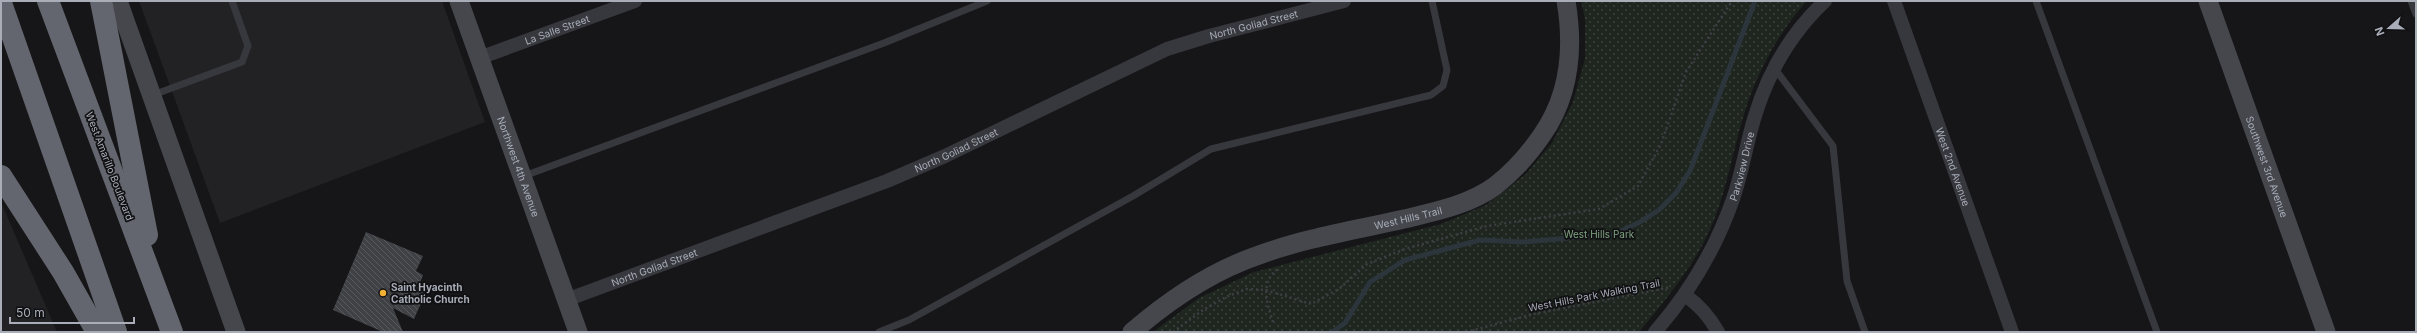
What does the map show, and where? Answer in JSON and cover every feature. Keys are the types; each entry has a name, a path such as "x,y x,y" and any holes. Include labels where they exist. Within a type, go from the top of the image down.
{"highway":[{"name":"West Amarillo Boulevard","path":"48,1 172,332"},
{"path":"101,1 159,298"},
{"path":"1,3 116,332"},
{"path":"1,176 63,272 97,332"}],"street":[{"path":"118,1 236,332"},
{"name":"Northwest 4th Avenue","path":"459,1 578,332"},
{"name":"La Salle Street","path":"479,58 635,1"},
{"name":"North Goliad Street","path":"566,300 887,181 1167,49 1209,36 1344,1"},
{"name":"West Hills Trail","path":"1132,332 1151,316 1189,289 1242,261 1289,246 1423,215 1469,200 1494,186 1526,158 1549,126 1563,98 1569,60 1570,22 1566,1"},
{"name":"Parkview Drive","path":"1655,332 1685,295 1701,268 1725,220 1741,174 1758,107 1774,69 1787,45 1802,25 1825,1"},
{"name":"West 2nd Avenue","path":"1894,1 2012,332"},
{"name":"Southwest 3rd Avenue","path":"2208,1 2326,332"},
{"path":"1685,295 1703,310 1718,332"}],"lane":[{"path":"152,96 242,62 248,46 232,1"},
{"path":"521,177 884,43 988,1"},
{"path":"879,332 916,316 1133,196 1211,149 1431,95 1443,86 1447,70 1432,1"},
{"path":"2036,1 2157,332"},
{"path":"2411,1 2416,14"},
{"path":"1774,69 1834,146 1847,281 1865,332"}],"path":[{"path":"1273,322 1267,303 1266,290 1272,272 1283,266"},
{"name":"West Hills Park Walking Trail","path":"1466,332 1534,314 1664,290 1675,283"}],"shaded area":[{"path":"139,1 442,1 485,122 220,223"},
{"path":"1,202 57,332 1,332"}],"green space":[{"name":"West Hills Park","path":"1581,1 1807,1 1781,35 1766,60 1754,86 1743,116 1720,203 1707,236 1692,262 1667,298 1639,332 1153,332 1199,298 1254,272 1441,224 1486,205 1526,174 1552,143 1573,102 1585,59 1585,19"}],"building":[{"path":"366,232 423,256 416,271 423,275 418,289 426,292 414,319 393,308 403,332 383,332 333,310"}],"waterway":[{"path":"1332,332 1345,323 1370,282 1405,260 1480,240 1523,242 1615,234 1640,222 1659,210 1676,193 1690,171 1755,1"}],"place":[{"name":"Saint Hyacinth Catholic Church","path":"383,293"}]}
